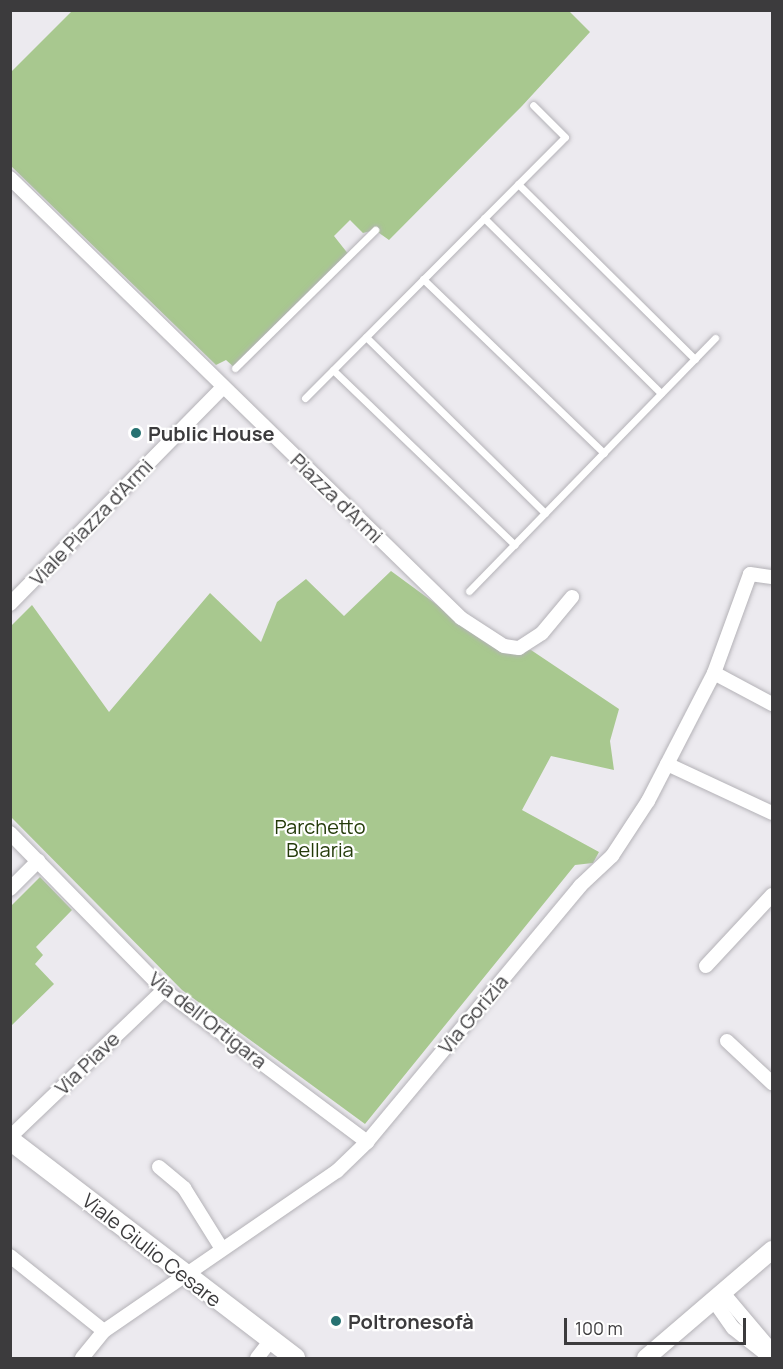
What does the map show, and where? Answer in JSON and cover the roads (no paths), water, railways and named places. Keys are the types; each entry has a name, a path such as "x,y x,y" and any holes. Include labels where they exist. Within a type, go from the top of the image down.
{"main road":[{"name":"Viale Giulio Cesare","path":"10,1138 295,1359"}],"street":[{"name":"Piazza d'Armi","path":"10,178 461,618 504,646 528,645 572,597"},
{"name":"Viale Piazza d'Armi","path":"10,604 222,387"},
{"name":"Via Gorizia","path":"82,1359 104,1331 337,1171 367,1142 579,886 612,856 667,764 714,673 750,574 772,577"},
{"path":"714,673 772,704"},
{"path":"667,764 772,813"},
{"name":"Via dell'Ortigara","path":"10,833 164,990 367,1142"},
{"path":"10,889 38,861"},
{"path":"706,966 772,895"},
{"name":"Via Piave","path":"10,1138 164,990"},
{"path":"727,1041 772,1083"},
{"path":"159,1167 184,1188 222,1249"},
{"path":"646,1359 772,1250"},
{"path":"10,1257 104,1331"},
{"path":"719,1297 772,1351"},
{"path":"719,1297 733,1328 771,1359"},
{"path":"257,1359 271,1340"}],"lane":[{"path":"305,398 565,137 533,105"},
{"path":"518,184 694,359"},
{"path":"484,218 661,393"},
{"path":"235,368 375,230"},
{"path":"423,279 603,453"},
{"path":"366,336 545,513"},
{"path":"469,591 715,338"},
{"path":"333,370 515,544"}],"place":[{"name":"Public House","path":"136,433"},
{"name":"Poltronesofà","path":"336,1321"}],"park label":[{"name":"Parchetto Bellaria","path":"320,838"}]}
